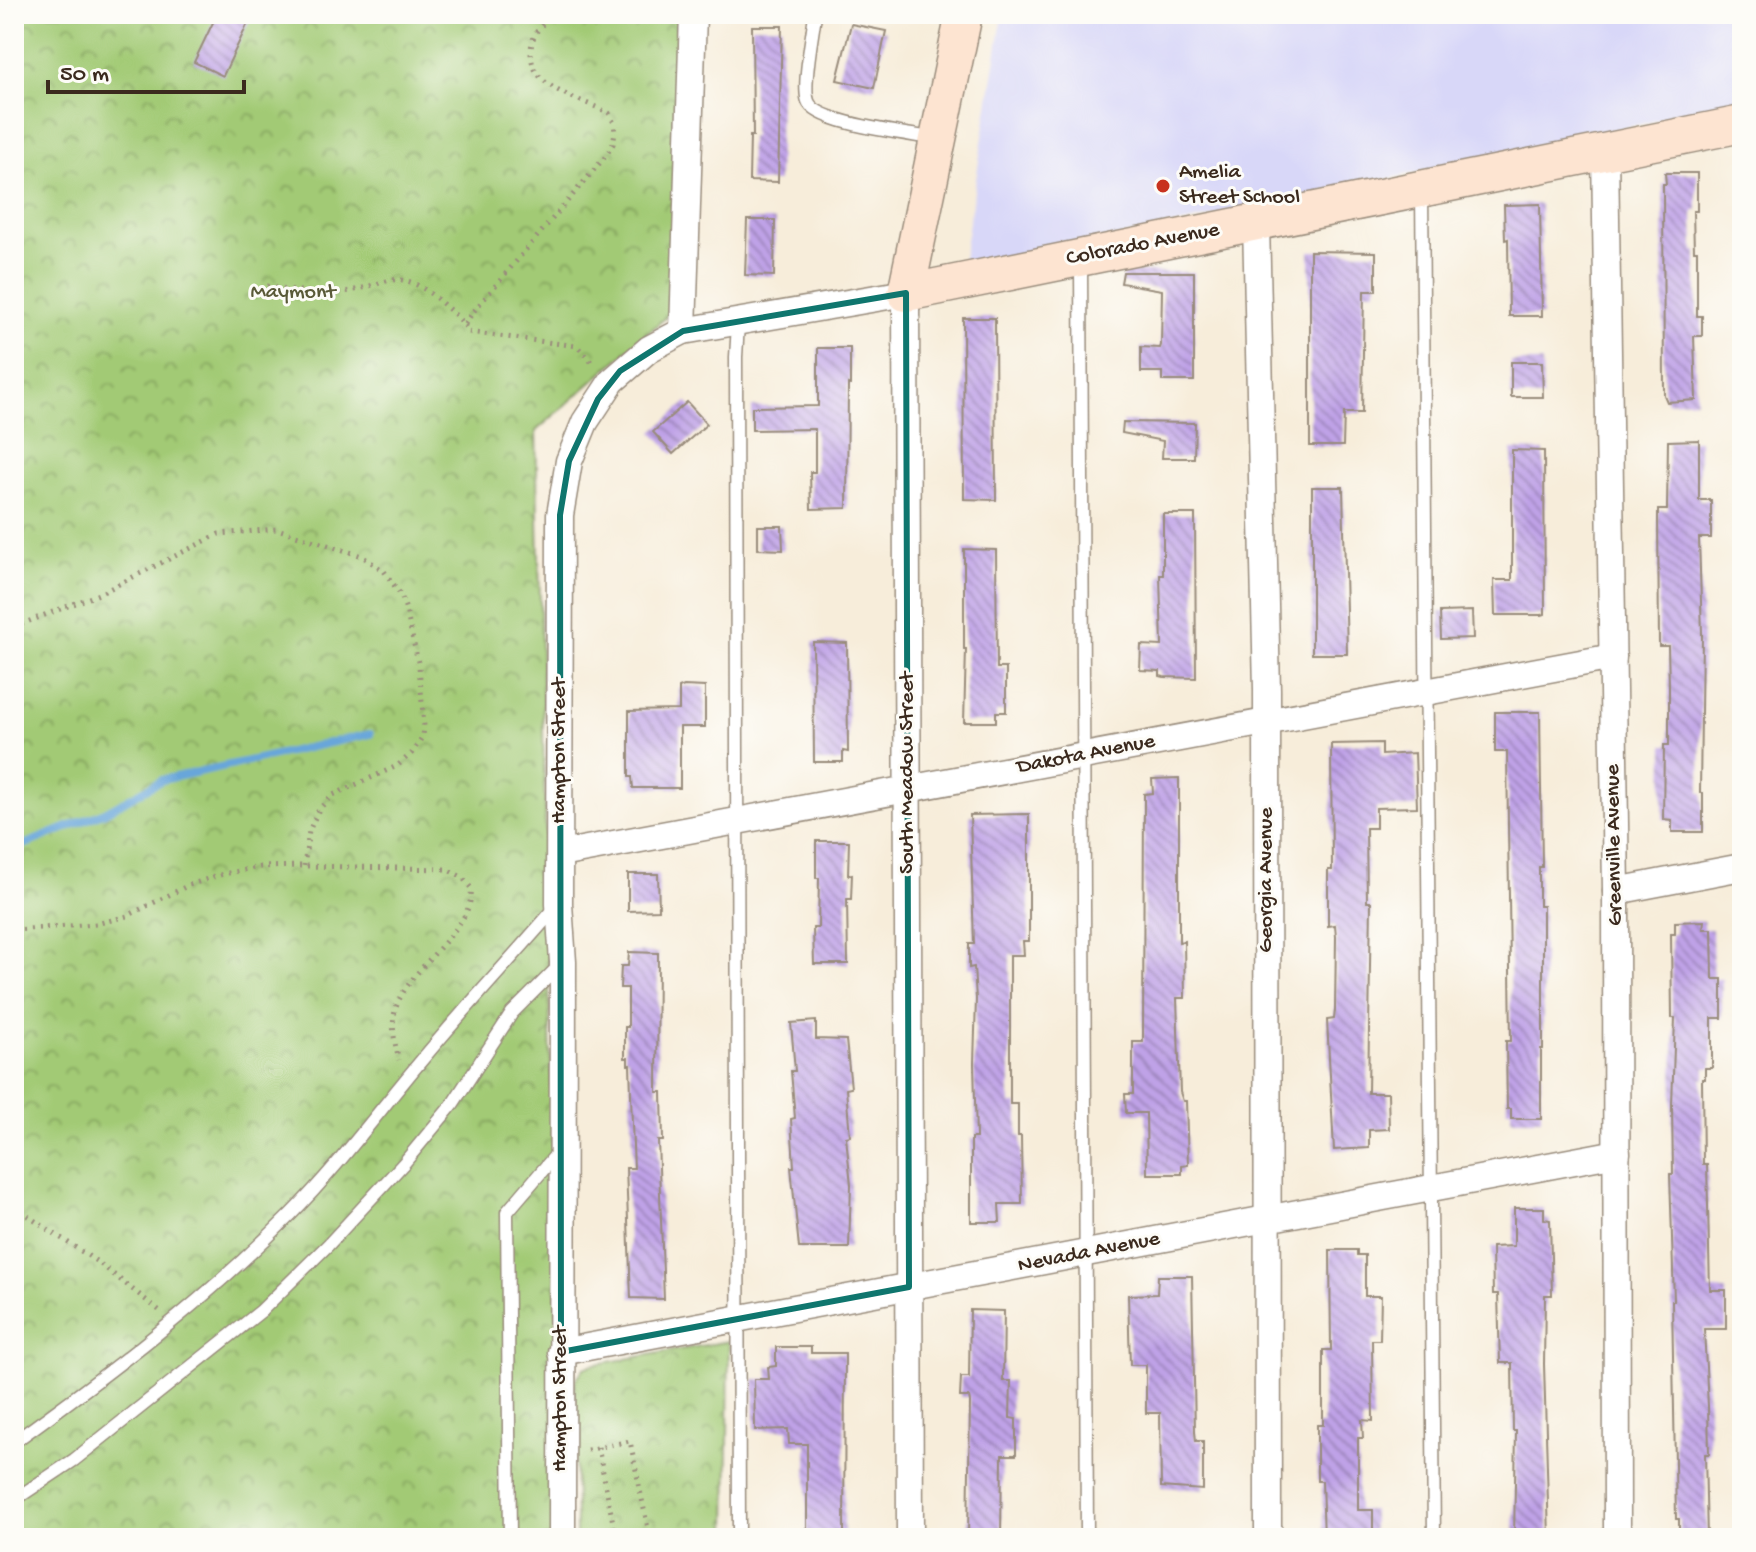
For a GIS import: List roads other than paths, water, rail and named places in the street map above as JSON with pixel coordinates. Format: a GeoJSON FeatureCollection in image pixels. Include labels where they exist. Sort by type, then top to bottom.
{"type":"FeatureCollection","features":[{"type":"Feature","properties":{"kind":"street"},"geometry":{"type":"LineString","coordinates":[[683,331],[693,14]]}},
{"type":"Feature","properties":{"kind":"street","name":"South Meadow Street"},"geometry":{"type":"LineString","coordinates":[[910,1538],[906,293],[964,14]]}},
{"type":"Feature","properties":{"kind":"street","name":"Colorado Avenue"},"geometry":{"type":"LineString","coordinates":[[683,331],[906,293],[1742,124]]}},
{"type":"Feature","properties":{"kind":"street","name":"Greenville Avenue"},"geometry":{"type":"LineString","coordinates":[[1605,151],[1616,891],[1617,1538]]}},
{"type":"Feature","properties":{"kind":"street","name":"Georgia Avenue"},"geometry":{"type":"LineString","coordinates":[[1256,223],[1267,721],[1268,1538]]}},
{"type":"Feature","properties":{"kind":"street","name":"Hampton Street"},"geometry":{"type":"LineString","coordinates":[[562,1538],[560,515],[569,461],[598,399],[620,371],[649,349],[683,331]]}},
{"type":"Feature","properties":{"kind":"street","name":"Dakota Avenue"},"geometry":{"type":"LineString","coordinates":[[560,854],[1613,657]]}},
{"type":"Feature","properties":{"kind":"street"},"geometry":{"type":"LineString","coordinates":[[1616,891],[1742,867]]}},
{"type":"Feature","properties":{"kind":"street","name":"Nevada Avenue"},"geometry":{"type":"LineString","coordinates":[[561,1352],[1617,1153]]}},
{"type":"Feature","properties":{"kind":"lane"},"geometry":{"type":"LineString","coordinates":[[815,14],[807,86],[808,102],[816,112],[834,119],[938,139]]}},
{"type":"Feature","properties":{"kind":"lane"},"geometry":{"type":"LineString","coordinates":[[1422,189],[1434,1538]]}},
{"type":"Feature","properties":{"kind":"lane"},"geometry":{"type":"LineString","coordinates":[[1081,257],[1087,1538]]}},
{"type":"Feature","properties":{"kind":"lane"},"geometry":{"type":"LineString","coordinates":[[738,324],[739,1538]]}},
{"type":"Feature","properties":{"kind":"lane"},"geometry":{"type":"LineString","coordinates":[[14,1442],[174,1321],[291,1214],[468,1004],[559,904]]}},
{"type":"Feature","properties":{"kind":"lane"},"geometry":{"type":"LineString","coordinates":[[14,1500],[74,1460],[261,1311],[404,1163],[452,1105],[512,1013],[563,962]]}},
{"type":"Feature","properties":{"kind":"lane"},"geometry":{"type":"LineString","coordinates":[[510,1538],[507,1212],[563,1147]]}},
{"type":"Feature","properties":{"kind":"waterway"},"geometry":{"type":"LineString","coordinates":[[14,849],[105,812],[162,780],[370,734]]}},
{"type":"Feature","properties":{"kind":"place","name":"Amelia Street School"},"geometry":{"type":"Point","coordinates":[1163,186]}},
{"type":"Feature","properties":{"kind":"park label","name":"Maymont"},"geometry":{"type":"Point","coordinates":[293,293]}}]}
